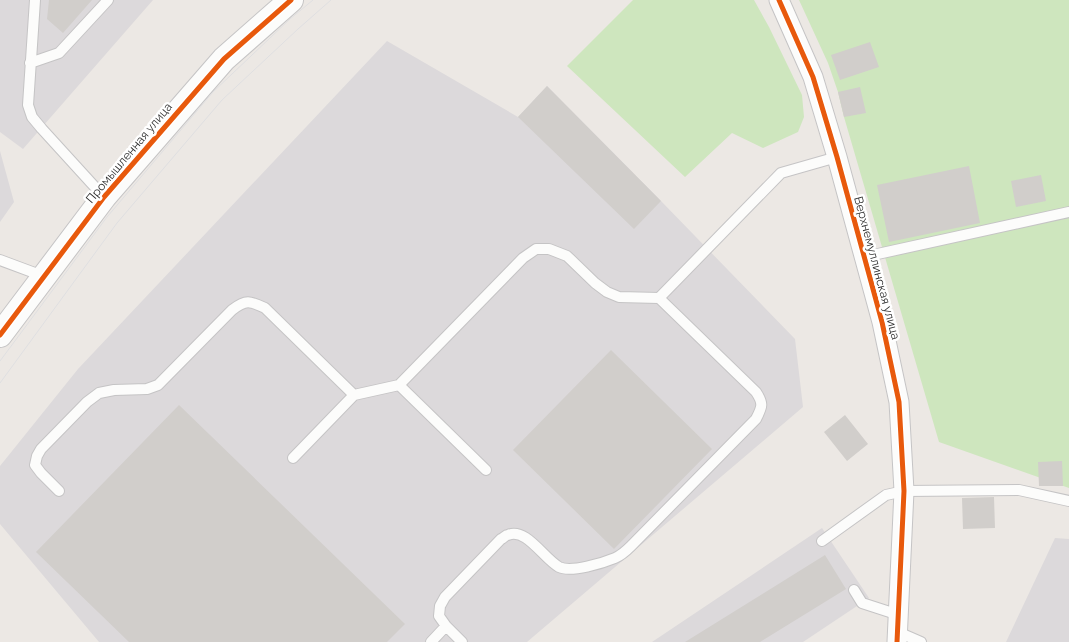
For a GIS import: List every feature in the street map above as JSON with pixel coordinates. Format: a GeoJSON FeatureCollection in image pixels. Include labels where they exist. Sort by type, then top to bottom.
{"type":"FeatureCollection","features":[{"type":"Feature","properties":{"kind":"street","name":"Верхнемуллинская улица"},"geometry":{"type":"LineString","coordinates":[[779,0],[813,77],[882,322],[900,402],[904,491],[898,630]]}},
{"type":"Feature","properties":{"kind":"street","name":"Промышленная улица"},"geometry":{"type":"LineString","coordinates":[[0,336],[104,197],[224,59],[289,1]]}},
{"type":"Feature","properties":{"kind":"lane"},"geometry":{"type":"LineString","coordinates":[[35,0],[28,105],[32,117],[104,197]]}},
{"type":"Feature","properties":{"kind":"lane"},"geometry":{"type":"LineString","coordinates":[[30,63],[59,53],[108,0]]}},
{"type":"Feature","properties":{"kind":"lane"},"geometry":{"type":"LineString","coordinates":[[659,298],[781,173],[837,157]]}},
{"type":"Feature","properties":{"kind":"lane"},"geometry":{"type":"LineString","coordinates":[[864,257],[1069,212]]}},
{"type":"Feature","properties":{"kind":"lane"},"geometry":{"type":"LineString","coordinates":[[292,458],[354,395],[399,385],[523,258],[536,249],[550,249],[567,256],[595,283],[607,292],[619,297],[659,298],[756,392],[762,401],[761,409],[756,419],[624,553],[616,557],[568,570],[550,561],[529,540],[518,534],[508,534],[501,539],[445,597],[440,606],[439,616],[462,642]]}},
{"type":"Feature","properties":{"kind":"lane"},"geometry":{"type":"LineString","coordinates":[[0,260],[44,276]]}},
{"type":"Feature","properties":{"kind":"lane"},"geometry":{"type":"LineString","coordinates":[[59,491],[41,473],[36,465],[37,456],[41,449],[87,402],[99,393],[114,390],[147,389],[158,384],[240,303],[252,302],[265,308],[354,395]]}},
{"type":"Feature","properties":{"kind":"lane"},"geometry":{"type":"LineString","coordinates":[[399,385],[486,470]]}},
{"type":"Feature","properties":{"kind":"lane"},"geometry":{"type":"LineString","coordinates":[[822,540],[886,495],[904,491],[1019,490],[1069,501]]}},
{"type":"Feature","properties":{"kind":"lane"},"geometry":{"type":"LineString","coordinates":[[854,590],[862,603],[898,630],[921,642]]}},
{"type":"Feature","properties":{"kind":"lane"},"geometry":{"type":"LineString","coordinates":[[431,642],[446,626]]}},
{"type":"Feature","properties":{"kind":"shaded area"},"geometry":{"type":"Polygon","coordinates":[[[0,0],[153,0],[23,149],[0,132],[0,0]]]}},
{"type":"Feature","properties":{"kind":"shaded area"},"geometry":{"type":"Polygon","coordinates":[[[387,41],[518,117],[547,86],[795,339],[803,407],[527,642],[99,642],[0,524],[0,466],[78,369],[387,41]]]}},
{"type":"Feature","properties":{"kind":"shaded area"},"geometry":{"type":"Polygon","coordinates":[[[0,151],[14,202],[0,222],[0,151]]]}},
{"type":"Feature","properties":{"kind":"shaded area"},"geometry":{"type":"Polygon","coordinates":[[[822,528],[869,598],[803,642],[652,642],[822,528]]]}},
{"type":"Feature","properties":{"kind":"shaded area"},"geometry":{"type":"Polygon","coordinates":[[[1055,538],[1069,539],[1069,642],[1006,642],[1055,538]]]}},
{"type":"Feature","properties":{"kind":"green space"},"geometry":{"type":"Polygon","coordinates":[[[633,0],[754,0],[802,95],[804,117],[798,132],[763,148],[732,133],[685,177],[567,66],[633,0]]]}},
{"type":"Feature","properties":{"kind":"green space"},"geometry":{"type":"Polygon","coordinates":[[[799,0],[1069,0],[1069,488],[939,442],[838,92],[828,63],[799,0]]]}},
{"type":"Feature","properties":{"kind":"building"},"geometry":{"type":"Polygon","coordinates":[[[49,0],[92,0],[63,33],[47,19],[49,0]]]}},
{"type":"Feature","properties":{"kind":"building"},"geometry":{"type":"Polygon","coordinates":[[[870,42],[879,67],[840,80],[831,55],[870,42]]]}},
{"type":"Feature","properties":{"kind":"building"},"geometry":{"type":"Polygon","coordinates":[[[547,86],[661,201],[634,229],[518,117],[547,86]]]}},
{"type":"Feature","properties":{"kind":"building"},"geometry":{"type":"Polygon","coordinates":[[[860,87],[866,113],[844,117],[838,92],[860,87]]]}},
{"type":"Feature","properties":{"kind":"building"},"geometry":{"type":"Polygon","coordinates":[[[969,166],[980,223],[889,242],[877,185],[969,166]]]}},
{"type":"Feature","properties":{"kind":"building"},"geometry":{"type":"Polygon","coordinates":[[[1041,175],[1046,201],[1016,207],[1011,181],[1041,175]]]}},
{"type":"Feature","properties":{"kind":"building"},"geometry":{"type":"Polygon","coordinates":[[[611,350],[712,449],[614,549],[513,450],[611,350]]]}},
{"type":"Feature","properties":{"kind":"building"},"geometry":{"type":"Polygon","coordinates":[[[179,405],[405,624],[387,642],[129,642],[36,552],[179,405]]]}},
{"type":"Feature","properties":{"kind":"building"},"geometry":{"type":"Polygon","coordinates":[[[845,415],[868,444],[847,461],[824,432],[845,415]]]}},
{"type":"Feature","properties":{"kind":"building"},"geometry":{"type":"Polygon","coordinates":[[[1062,461],[1063,486],[1039,486],[1038,462],[1062,461]]]}},
{"type":"Feature","properties":{"kind":"building"},"geometry":{"type":"Polygon","coordinates":[[[994,497],[995,528],[963,529],[962,498],[994,497]]]}},
{"type":"Feature","properties":{"kind":"building"},"geometry":{"type":"Polygon","coordinates":[[[825,555],[846,589],[760,642],[685,642],[825,555]]]}},
{"type":"Feature","properties":{"kind":"tram line"},"geometry":{"type":"LineString","coordinates":[[0,361],[107,217],[213,92],[290,19],[313,0]]}},
{"type":"Feature","properties":{"kind":"tram line"},"geometry":{"type":"LineString","coordinates":[[0,383],[117,223],[222,100],[331,0]]}},
{"type":"Feature","properties":{"kind":"cycle path"},"geometry":{"type":"LineString","coordinates":[[0,335],[104,197],[224,59],[291,0]]}},
{"type":"Feature","properties":{"kind":"cycle path"},"geometry":{"type":"LineString","coordinates":[[779,0],[813,77],[837,157],[882,322],[899,402],[904,491],[897,642]]}}]}
